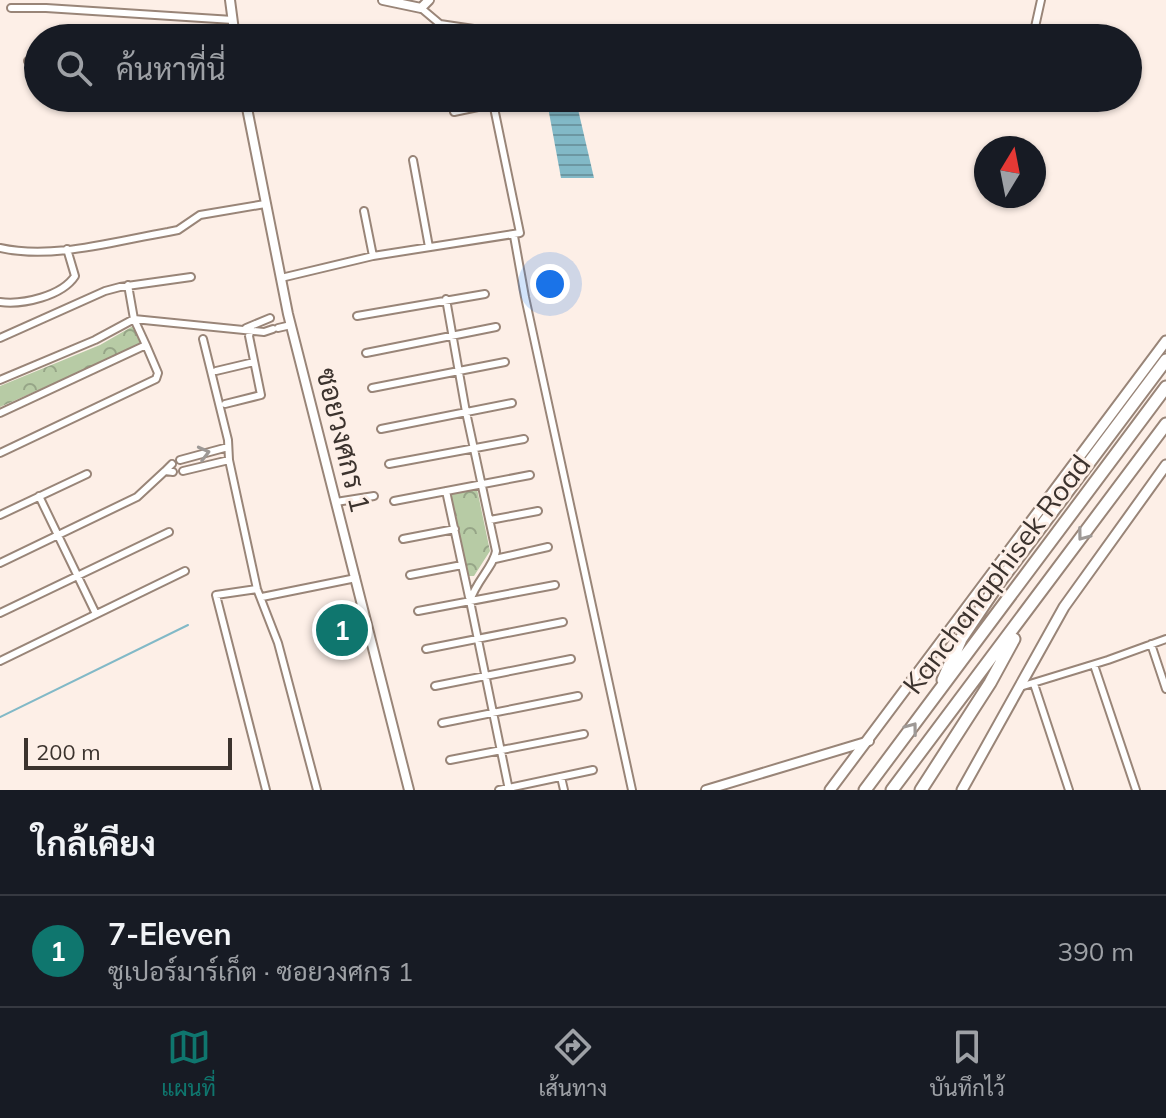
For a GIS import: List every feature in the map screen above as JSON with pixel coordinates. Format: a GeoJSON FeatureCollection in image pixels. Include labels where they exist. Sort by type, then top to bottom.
{"type":"FeatureCollection","features":[{"type":"Feature","properties":{"kind":"highway"},"geometry":{"type":"LineString","coordinates":[[940,689],[961,639],[1166,360]]}},
{"type":"Feature","properties":{"kind":"highway"},"geometry":{"type":"LineString","coordinates":[[1107,439],[1164,390]]}},
{"type":"Feature","properties":{"kind":"highway","name":"Kanchanaphisek Road"},"geometry":{"type":"LineString","coordinates":[[865,790],[1164,390]]}},
{"type":"Feature","properties":{"kind":"highway","name":"Kanchanaphisek Road"},"geometry":{"type":"LineString","coordinates":[[892,790],[1166,424]]}},
{"type":"Feature","properties":{"kind":"highway"},"geometry":{"type":"LineString","coordinates":[[921,790],[990,683],[1031,606]]}},
{"type":"Feature","properties":{"kind":"main road"},"geometry":{"type":"LineString","coordinates":[[830,790],[1166,341]]}},
{"type":"Feature","properties":{"kind":"main road"},"geometry":{"type":"LineString","coordinates":[[962,790],[1074,592],[1166,465]]}},
{"type":"Feature","properties":{"kind":"street"},"geometry":{"type":"LineString","coordinates":[[230,0],[233,24]]}},
{"type":"Feature","properties":{"kind":"street"},"geometry":{"type":"LineString","coordinates":[[383,0],[421,8],[440,24]]}},
{"type":"Feature","properties":{"kind":"street"},"geometry":{"type":"LineString","coordinates":[[421,8],[429,0]]}},
{"type":"Feature","properties":{"kind":"street"},"geometry":{"type":"LineString","coordinates":[[1036,24],[1041,0]]}},
{"type":"Feature","properties":{"kind":"street"},"geometry":{"type":"LineString","coordinates":[[11,8],[26,4],[233,20]]}},
{"type":"Feature","properties":{"kind":"street","name":"ซอยวงศกร 1"},"geometry":{"type":"LineString","coordinates":[[248,112],[288,314],[409,790]]}},
{"type":"Feature","properties":{"kind":"street"},"geometry":{"type":"LineString","coordinates":[[281,278],[373,256],[520,233],[496,112]]}},
{"type":"Feature","properties":{"kind":"street"},"geometry":{"type":"LineString","coordinates":[[413,160],[429,247]]}},
{"type":"Feature","properties":{"kind":"street"},"geometry":{"type":"LineString","coordinates":[[0,248],[14,251],[67,249],[178,230],[200,215],[265,204]]}},
{"type":"Feature","properties":{"kind":"street"},"geometry":{"type":"LineString","coordinates":[[364,211],[373,256]]}},
{"type":"Feature","properties":{"kind":"street"},"geometry":{"type":"LineString","coordinates":[[514,236],[632,790]]}},
{"type":"Feature","properties":{"kind":"street"},"geometry":{"type":"LineString","coordinates":[[0,302],[23,302],[70,283],[75,276],[67,249]]}},
{"type":"Feature","properties":{"kind":"street"},"geometry":{"type":"LineString","coordinates":[[0,338],[105,291],[191,277]]}},
{"type":"Feature","properties":{"kind":"street"},"geometry":{"type":"LineString","coordinates":[[0,453],[156,379],[158,373],[134,319],[128,285]]}},
{"type":"Feature","properties":{"kind":"street"},"geometry":{"type":"LineString","coordinates":[[357,316],[485,294]]}},
{"type":"Feature","properties":{"kind":"street"},"geometry":{"type":"LineString","coordinates":[[446,299],[495,559]]}},
{"type":"Feature","properties":{"kind":"street"},"geometry":{"type":"LineString","coordinates":[[249,329],[273,317],[288,314]]}},
{"type":"Feature","properties":{"kind":"street"},"geometry":{"type":"LineString","coordinates":[[0,380],[95,340],[134,319],[264,332],[291,325]]}},
{"type":"Feature","properties":{"kind":"street"},"geometry":{"type":"LineString","coordinates":[[366,353],[496,327]]}},
{"type":"Feature","properties":{"kind":"street"},"geometry":{"type":"LineString","coordinates":[[225,404],[261,395],[249,329]]}},
{"type":"Feature","properties":{"kind":"street"},"geometry":{"type":"LineString","coordinates":[[203,339],[257,589],[278,643],[317,790]]}},
{"type":"Feature","properties":{"kind":"street"},"geometry":{"type":"LineString","coordinates":[[0,413],[146,345]]}},
{"type":"Feature","properties":{"kind":"street"},"geometry":{"type":"LineString","coordinates":[[216,371],[254,362]]}},
{"type":"Feature","properties":{"kind":"street"},"geometry":{"type":"LineString","coordinates":[[372,388],[505,362]]}},
{"type":"Feature","properties":{"kind":"street"},"geometry":{"type":"LineString","coordinates":[[381,429],[512,403]]}},
{"type":"Feature","properties":{"kind":"street"},"geometry":{"type":"LineString","coordinates":[[389,464],[524,439]]}},
{"type":"Feature","properties":{"kind":"street"},"geometry":{"type":"LineString","coordinates":[[180,460],[228,447]]}},
{"type":"Feature","properties":{"kind":"street"},"geometry":{"type":"LineString","coordinates":[[183,471],[229,460]]}},
{"type":"Feature","properties":{"kind":"street"},"geometry":{"type":"LineString","coordinates":[[0,563],[137,497],[169,472],[172,464]]}},
{"type":"Feature","properties":{"kind":"street"},"geometry":{"type":"LineString","coordinates":[[0,515],[87,474]]}},
{"type":"Feature","properties":{"kind":"street"},"geometry":{"type":"LineString","coordinates":[[394,501],[530,475]]}},
{"type":"Feature","properties":{"kind":"street"},"geometry":{"type":"LineString","coordinates":[[446,491],[509,789]]}},
{"type":"Feature","properties":{"kind":"street"},"geometry":{"type":"LineString","coordinates":[[39,496],[96,614]]}},
{"type":"Feature","properties":{"kind":"street"},"geometry":{"type":"LineString","coordinates":[[336,502],[374,496]]}},
{"type":"Feature","properties":{"kind":"street"},"geometry":{"type":"LineString","coordinates":[[490,520],[538,511]]}},
{"type":"Feature","properties":{"kind":"street"},"geometry":{"type":"LineString","coordinates":[[403,539],[455,529]]}},
{"type":"Feature","properties":{"kind":"street"},"geometry":{"type":"LineString","coordinates":[[0,613],[169,532]]}},
{"type":"Feature","properties":{"kind":"street"},"geometry":{"type":"LineString","coordinates":[[470,601],[475,585],[495,559],[548,547]]}},
{"type":"Feature","properties":{"kind":"street"},"geometry":{"type":"LineString","coordinates":[[410,575],[462,565]]}},
{"type":"Feature","properties":{"kind":"street"},"geometry":{"type":"LineString","coordinates":[[0,661],[185,571]]}},
{"type":"Feature","properties":{"kind":"street"},"geometry":{"type":"LineString","coordinates":[[262,597],[357,577]]}},
{"type":"Feature","properties":{"kind":"street"},"geometry":{"type":"LineString","coordinates":[[418,611],[555,585]]}},
{"type":"Feature","properties":{"kind":"street"},"geometry":{"type":"LineString","coordinates":[[257,589],[216,595],[266,790]]}},
{"type":"Feature","properties":{"kind":"street"},"geometry":{"type":"LineString","coordinates":[[426,649],[563,622]]}},
{"type":"Feature","properties":{"kind":"street"},"geometry":{"type":"LineString","coordinates":[[1020,687],[1166,639]]}},
{"type":"Feature","properties":{"kind":"street"},"geometry":{"type":"LineString","coordinates":[[1151,644],[1166,689]]}},
{"type":"Feature","properties":{"kind":"street"},"geometry":{"type":"LineString","coordinates":[[435,686],[571,659]]}},
{"type":"Feature","properties":{"kind":"street"},"geometry":{"type":"LineString","coordinates":[[1094,665],[1136,790]]}},
{"type":"Feature","properties":{"kind":"street"},"geometry":{"type":"LineString","coordinates":[[1034,684],[1069,790]]}},
{"type":"Feature","properties":{"kind":"street"},"geometry":{"type":"LineString","coordinates":[[442,723],[578,696]]}},
{"type":"Feature","properties":{"kind":"street"},"geometry":{"type":"LineString","coordinates":[[450,760],[584,734]]}},
{"type":"Feature","properties":{"kind":"street"},"geometry":{"type":"LineString","coordinates":[[706,790],[869,741]]}},
{"type":"Feature","properties":{"kind":"street"},"geometry":{"type":"LineString","coordinates":[[499,790],[593,770]]}},
{"type":"Feature","properties":{"kind":"street"},"geometry":{"type":"LineString","coordinates":[[561,777],[564,790]]}},
{"type":"Feature","properties":{"kind":"green space"},"geometry":{"type":"Polygon","coordinates":[[[133,326],[143,344],[0,407],[0,386],[100,345],[133,326]]]}},
{"type":"Feature","properties":{"kind":"green space"},"geometry":{"type":"Polygon","coordinates":[[[477,489],[490,551],[474,576],[468,576],[451,494],[477,489]]]}},
{"type":"Feature","properties":{"kind":"water"},"geometry":{"type":"Polygon","coordinates":[[[549,112],[579,112],[594,178],[561,178],[549,112]]]}},
{"type":"Feature","properties":{"kind":"waterway"},"geometry":{"type":"LineString","coordinates":[[0,717],[188,625]]}},
{"type":"Feature","properties":{"kind":"place","name":"7-Eleven"},"geometry":{"type":"Point","coordinates":[342,630]}}]}
